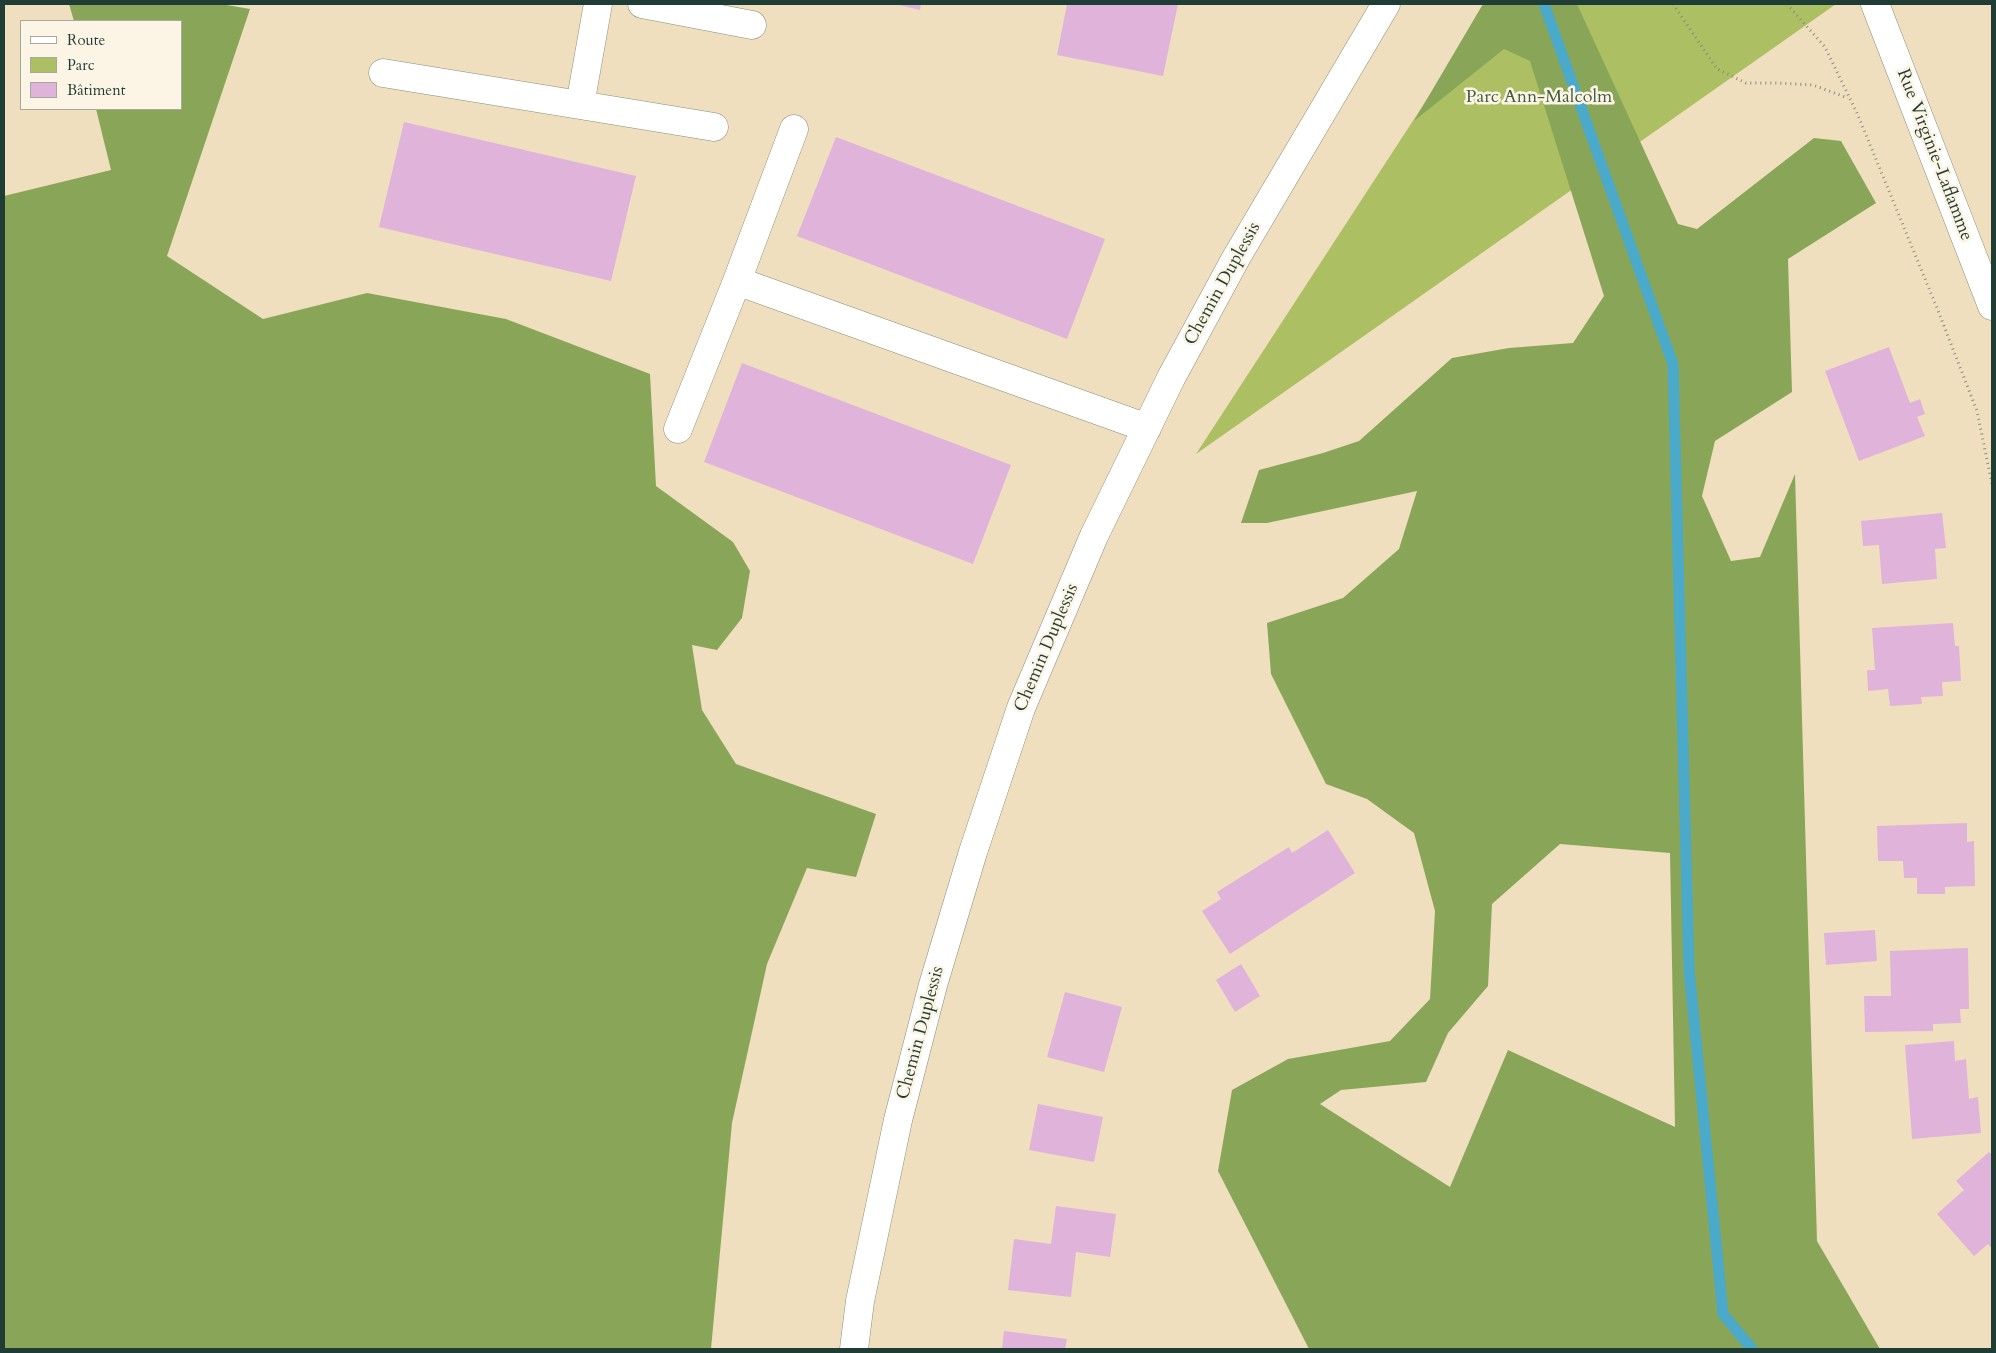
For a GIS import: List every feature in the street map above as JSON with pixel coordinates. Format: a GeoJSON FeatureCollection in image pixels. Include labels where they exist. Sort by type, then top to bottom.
{"type":"FeatureCollection","features":[{"type":"Feature","properties":{"kind":"street"},"geometry":{"type":"LineString","coordinates":[[580,104],[598,4]]}},
{"type":"Feature","properties":{"kind":"street"},"geometry":{"type":"LineString","coordinates":[[642,4],[752,24]]}},
{"type":"Feature","properties":{"kind":"street","name":"Chemin Duplessis"},"geometry":{"type":"LineString","coordinates":[[854,1349],[860,1301],[898,1120],[933,985],[973,852],[1021,708],[1094,536],[1171,378],[1236,258],[1386,4]]}},
{"type":"Feature","properties":{"kind":"street","name":"Rue Virginie-Laflamme"},"geometry":{"type":"LineString","coordinates":[[1875,4],[1992,306]]}},
{"type":"Feature","properties":{"kind":"street"},"geometry":{"type":"LineString","coordinates":[[382,73],[714,127]]}},
{"type":"Feature","properties":{"kind":"street"},"geometry":{"type":"LineString","coordinates":[[678,429],[737,281],[794,129]]}},
{"type":"Feature","properties":{"kind":"street"},"geometry":{"type":"LineString","coordinates":[[737,281],[1147,428]]}},
{"type":"Feature","properties":{"kind":"path"},"geometry":{"type":"LineString","coordinates":[[1673,4],[1717,69],[1746,83],[1813,85],[1848,97],[1857,113]]}},
{"type":"Feature","properties":{"kind":"path"},"geometry":{"type":"LineString","coordinates":[[1787,4],[1825,47],[1857,113],[1977,411],[1992,484]]}},
{"type":"Feature","properties":{"kind":"green space"},"geometry":{"type":"Polygon","coordinates":[[[69,4],[221,4],[250,9],[167,256],[263,319],[367,293],[506,319],[650,374],[656,486],[733,542],[750,571],[742,618],[717,650],[692,645],[702,710],[736,764],[876,814],[856,877],[807,868],[767,964],[732,1123],[711,1349],[4,1349],[4,196],[111,170],[96,110],[182,110],[182,20],[74,20],[69,4]]]}},
{"type":"Feature","properties":{"kind":"green space"},"geometry":{"type":"Polygon","coordinates":[[[1483,4],[1577,4],[1678,224],[1697,229],[1814,138],[1841,141],[1876,203],[1788,259],[1792,392],[1715,441],[1702,496],[1731,561],[1760,557],[1795,474],[1817,1241],[1880,1349],[1309,1349],[1218,1171],[1232,1090],[1288,1059],[1390,1041],[1430,999],[1435,911],[1414,833],[1367,799],[1326,784],[1271,674],[1267,623],[1343,598],[1399,549],[1417,491],[1267,523],[1241,523],[1259,470],[1359,441],[1452,358],[1509,348],[1573,343],[1604,296],[1530,61],[1504,49],[1414,121],[1483,4]],[[1560,844],[1492,904],[1488,986],[1448,1033],[1426,1082],[1341,1090],[1320,1104],[1450,1187],[1508,1050],[1675,1127],[1670,853],[1560,844]]]}},
{"type":"Feature","properties":{"kind":"green space","name":"Parc Ann-Malcolm"},"geometry":{"type":"Polygon","coordinates":[[[1489,4],[1836,4],[1196,454],[1489,4]]]}},
{"type":"Feature","properties":{"kind":"building"},"geometry":{"type":"Polygon","coordinates":[[[895,4],[921,4],[920,10],[895,4]]]}},
{"type":"Feature","properties":{"kind":"building"},"geometry":{"type":"Polygon","coordinates":[[[1067,4],[1178,4],[1163,76],[1057,55],[1067,4]]]}},
{"type":"Feature","properties":{"kind":"building"},"geometry":{"type":"Polygon","coordinates":[[[404,122],[636,176],[611,281],[379,227],[404,122]]]}},
{"type":"Feature","properties":{"kind":"building"},"geometry":{"type":"Polygon","coordinates":[[[836,137],[1105,239],[1067,339],[797,236],[836,137]]]}},
{"type":"Feature","properties":{"kind":"building"},"geometry":{"type":"Polygon","coordinates":[[[1889,347],[1910,403],[1920,399],[1925,414],[1917,417],[1925,436],[1859,461],[1825,371],[1889,347]]]}},
{"type":"Feature","properties":{"kind":"building"},"geometry":{"type":"Polygon","coordinates":[[[742,363],[1011,465],[973,564],[704,462],[742,363]]]}},
{"type":"Feature","properties":{"kind":"building"},"geometry":{"type":"Polygon","coordinates":[[[1942,513],[1946,548],[1935,549],[1937,579],[1882,584],[1879,545],[1863,546],[1861,521],[1942,513]]]}},
{"type":"Feature","properties":{"kind":"building"},"geometry":{"type":"Polygon","coordinates":[[[1953,623],[1955,646],[1959,646],[1961,681],[1942,682],[1943,696],[1921,697],[1922,704],[1890,706],[1888,689],[1868,691],[1867,670],[1875,670],[1872,628],[1953,623]]]}},
{"type":"Feature","properties":{"kind":"building"},"geometry":{"type":"Polygon","coordinates":[[[1967,823],[1967,842],[1974,841],[1975,886],[1945,887],[1945,894],[1917,894],[1917,878],[1904,878],[1903,861],[1878,861],[1877,826],[1967,823]]]}},
{"type":"Feature","properties":{"kind":"building"},"geometry":{"type":"Polygon","coordinates":[[[1328,830],[1355,873],[1230,954],[1202,911],[1221,899],[1217,892],[1289,847],[1292,853],[1328,830]]]}},
{"type":"Feature","properties":{"kind":"building"},"geometry":{"type":"Polygon","coordinates":[[[1875,930],[1877,961],[1826,965],[1824,933],[1875,930]]]}},
{"type":"Feature","properties":{"kind":"building"},"geometry":{"type":"Polygon","coordinates":[[[1968,948],[1969,1009],[1960,1009],[1961,1023],[1933,1024],[1933,1031],[1865,1032],[1864,996],[1891,996],[1890,951],[1968,948]]]}},
{"type":"Feature","properties":{"kind":"building"},"geometry":{"type":"Polygon","coordinates":[[[1241,964],[1260,996],[1235,1012],[1216,980],[1241,964]]]}},
{"type":"Feature","properties":{"kind":"building"},"geometry":{"type":"Polygon","coordinates":[[[1065,992],[1122,1007],[1104,1072],[1047,1057],[1065,992]]]}},
{"type":"Feature","properties":{"kind":"building"},"geometry":{"type":"Polygon","coordinates":[[[1954,1041],[1955,1061],[1966,1059],[1969,1099],[1978,1097],[1981,1133],[1912,1139],[1905,1045],[1954,1041]]]}},
{"type":"Feature","properties":{"kind":"building"},"geometry":{"type":"Polygon","coordinates":[[[1038,1104],[1103,1117],[1094,1162],[1029,1150],[1038,1104]]]}},
{"type":"Feature","properties":{"kind":"building"},"geometry":{"type":"Polygon","coordinates":[[[1989,1152],[1992,1155],[1992,1249],[1988,1244],[1974,1256],[1937,1214],[1964,1190],[1956,1181],[1989,1152]]]}},
{"type":"Feature","properties":{"kind":"building"},"geometry":{"type":"Polygon","coordinates":[[[1056,1206],[1116,1214],[1110,1257],[1076,1252],[1071,1297],[1008,1290],[1014,1239],[1051,1244],[1056,1206]]]}},
{"type":"Feature","properties":{"kind":"building"},"geometry":{"type":"Polygon","coordinates":[[[1004,1331],[1067,1339],[1065,1349],[1002,1349],[1004,1331]]]}},
{"type":"Feature","properties":{"kind":"waterway"},"geometry":{"type":"LineString","coordinates":[[1544,4],[1673,364],[1689,969],[1723,1314],[1752,1349]]}}]}
